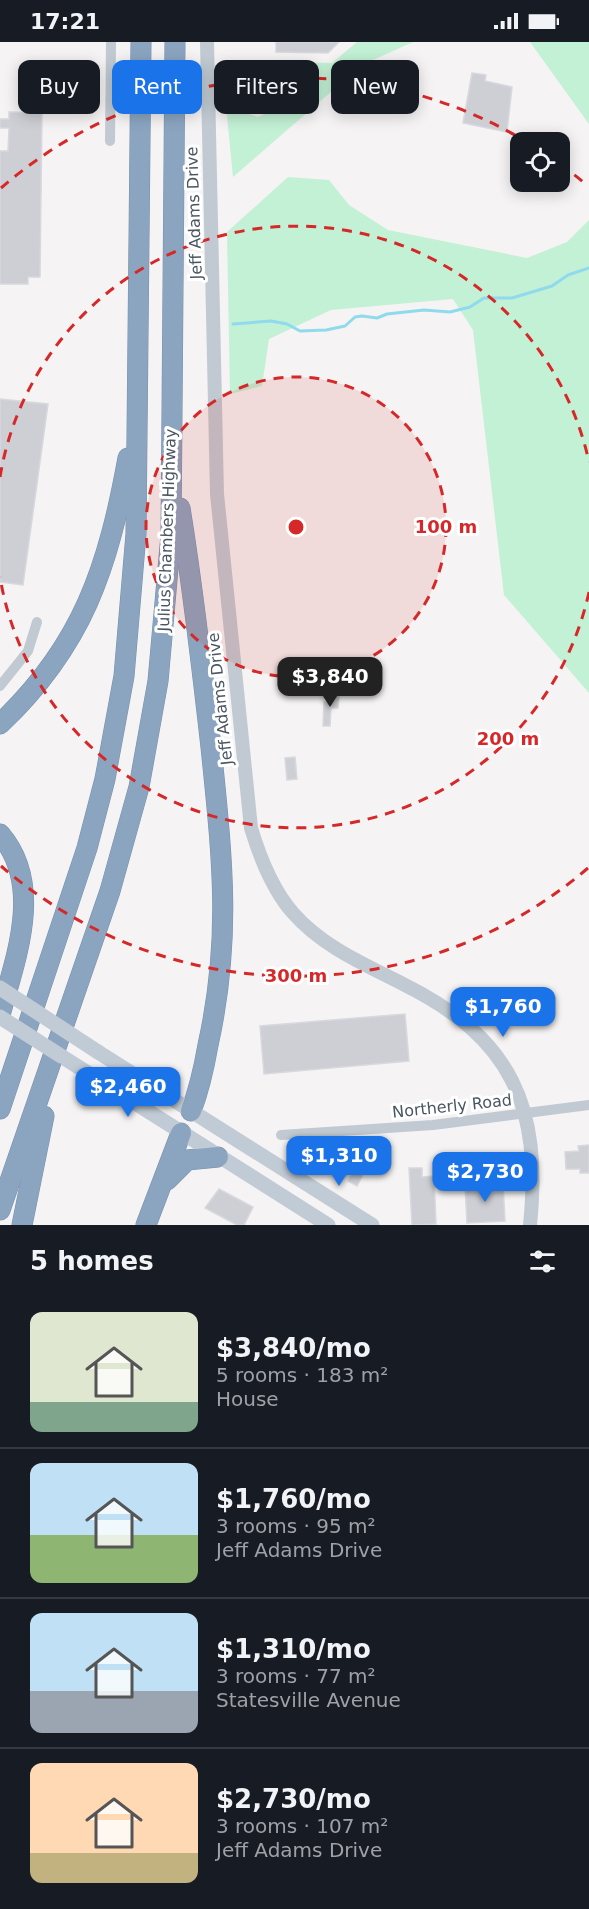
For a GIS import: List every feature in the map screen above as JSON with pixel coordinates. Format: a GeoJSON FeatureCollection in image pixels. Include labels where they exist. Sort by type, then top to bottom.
{"type":"FeatureCollection","features":[{"type":"Feature","properties":{"kind":"highway","name":"Julius Chambers Highway"},"geometry":{"type":"LineString","coordinates":[[0,1109],[84,859],[105,779],[118,711],[134,569],[141,42]]}},
{"type":"Feature","properties":{"kind":"highway","name":"Julius Chambers Highway"},"geometry":{"type":"LineString","coordinates":[[0,1210],[114,880],[146,751],[166,608],[171,458],[175,42]]}},
{"type":"Feature","properties":{"kind":"highway"},"geometry":{"type":"LineString","coordinates":[[0,724],[30,694],[55,662],[76,628],[92,594],[113,535],[137,402]]}},
{"type":"Feature","properties":{"kind":"highway"},"geometry":{"type":"LineString","coordinates":[[171,458],[195,602],[225,905],[219,991],[199,1088],[191,1111]]}},
{"type":"Feature","properties":{"kind":"highway"},"geometry":{"type":"LineString","coordinates":[[0,834],[18,863],[23,900],[19,943],[0,1016]]}},
{"type":"Feature","properties":{"kind":"highway"},"geometry":{"type":"LineString","coordinates":[[0,1083],[27,1029]]}},
{"type":"Feature","properties":{"kind":"highway"},"geometry":{"type":"LineString","coordinates":[[22,1225],[57,1049]]}},
{"type":"Feature","properties":{"kind":"highway"},"geometry":{"type":"LineString","coordinates":[[146,1225],[181,1133]]}},
{"type":"Feature","properties":{"kind":"highway"},"geometry":{"type":"LineString","coordinates":[[161,1187],[174,1170],[187,1160],[218,1156]]}},
{"type":"Feature","properties":{"kind":"main road"},"geometry":{"type":"LineString","coordinates":[[0,988],[372,1225]]}},
{"type":"Feature","properties":{"kind":"main road"},"geometry":{"type":"LineString","coordinates":[[0,1016],[328,1225]]}},
{"type":"Feature","properties":{"kind":"main road"},"geometry":{"type":"LineString","coordinates":[[181,1133],[191,1111]]}},
{"type":"Feature","properties":{"kind":"street"},"geometry":{"type":"LineString","coordinates":[[110,141],[111,42]]}},
{"type":"Feature","properties":{"kind":"street","name":"Jeff Adams Drive"},"geometry":{"type":"LineString","coordinates":[[207,42],[217,494],[250,828],[270,880],[297,918],[340,952],[434,1000],[465,1022],[504,1066],[526,1114],[533,1165],[530,1225]]}},
{"type":"Feature","properties":{"kind":"street"},"geometry":{"type":"LineString","coordinates":[[0,686],[28,651],[37,622]]}},
{"type":"Feature","properties":{"kind":"street","name":"Northerly Road"},"geometry":{"type":"LineString","coordinates":[[280,1135],[433,1125],[589,1105]]}},
{"type":"Feature","properties":{"kind":"green space"},"geometry":{"type":"Polygon","coordinates":[[[357,42],[413,42],[373,60],[336,60],[357,42]]]}},
{"type":"Feature","properties":{"kind":"green space"},"geometry":{"type":"Polygon","coordinates":[[[530,42],[589,42],[589,124],[530,42]]]}},
{"type":"Feature","properties":{"kind":"green space"},"geometry":{"type":"Polygon","coordinates":[[[319,63],[331,63],[331,92],[319,102],[319,63]]]}},
{"type":"Feature","properties":{"kind":"green space"},"geometry":{"type":"Polygon","coordinates":[[[227,114],[249,114],[258,117],[264,114],[306,114],[233,177],[227,114]]]}},
{"type":"Feature","properties":{"kind":"green space"},"geometry":{"type":"Polygon","coordinates":[[[288,177],[329,180],[349,205],[388,230],[527,258],[567,242],[589,220],[589,693],[504,595],[473,330],[453,299],[331,310],[269,339],[262,386],[230,394],[227,232],[288,177]]]}},
{"type":"Feature","properties":{"kind":"building"},"geometry":{"type":"Polygon","coordinates":[[[276,42],[339,42],[328,53],[276,52],[276,42]]]}},
{"type":"Feature","properties":{"kind":"building"},"geometry":{"type":"Polygon","coordinates":[[[472,73],[486,75],[485,81],[512,87],[507,132],[463,123],[472,73]]]}},
{"type":"Feature","properties":{"kind":"building"},"geometry":{"type":"Polygon","coordinates":[[[9,112],[42,114],[40,277],[28,277],[28,284],[0,284],[0,151],[8,151],[9,128],[0,128],[0,119],[9,119],[9,112]]]}},
{"type":"Feature","properties":{"kind":"building"},"geometry":{"type":"Polygon","coordinates":[[[0,399],[48,404],[23,585],[0,582],[0,399]]]}},
{"type":"Feature","properties":{"kind":"building"},"geometry":{"type":"Polygon","coordinates":[[[329,693],[339,694],[338,708],[331,708],[330,726],[323,726],[324,702],[328,702],[329,693]]]}},
{"type":"Feature","properties":{"kind":"building"},"geometry":{"type":"Polygon","coordinates":[[[295,757],[297,779],[287,780],[285,758],[295,757]]]}},
{"type":"Feature","properties":{"kind":"building"},"geometry":{"type":"Polygon","coordinates":[[[405,1014],[409,1061],[264,1074],[260,1026],[405,1014]]]}},
{"type":"Feature","properties":{"kind":"building"},"geometry":{"type":"Polygon","coordinates":[[[589,1145],[589,1173],[580,1173],[580,1169],[566,1169],[565,1152],[579,1151],[578,1146],[589,1145]]]}},
{"type":"Feature","properties":{"kind":"building"},"geometry":{"type":"Polygon","coordinates":[[[349,1152],[369,1163],[357,1186],[348,1181],[354,1170],[343,1164],[349,1152]]]}},
{"type":"Feature","properties":{"kind":"building"},"geometry":{"type":"Polygon","coordinates":[[[409,1168],[422,1168],[422,1177],[434,1176],[436,1224],[412,1225],[409,1168]]]}},
{"type":"Feature","properties":{"kind":"building"},"geometry":{"type":"Polygon","coordinates":[[[503,1183],[505,1221],[467,1223],[465,1185],[503,1183]]]}},
{"type":"Feature","properties":{"kind":"building"},"geometry":{"type":"Polygon","coordinates":[[[219,1189],[253,1207],[244,1225],[237,1225],[205,1208],[219,1189]]]}},
{"type":"Feature","properties":{"kind":"waterway"},"geometry":{"type":"LineString","coordinates":[[233,324],[271,321],[287,324],[300,331],[326,330],[345,326],[355,317],[377,318],[387,314],[424,310],[450,312],[470,307],[484,298],[512,298],[552,286],[568,275],[589,268]]}}]}
